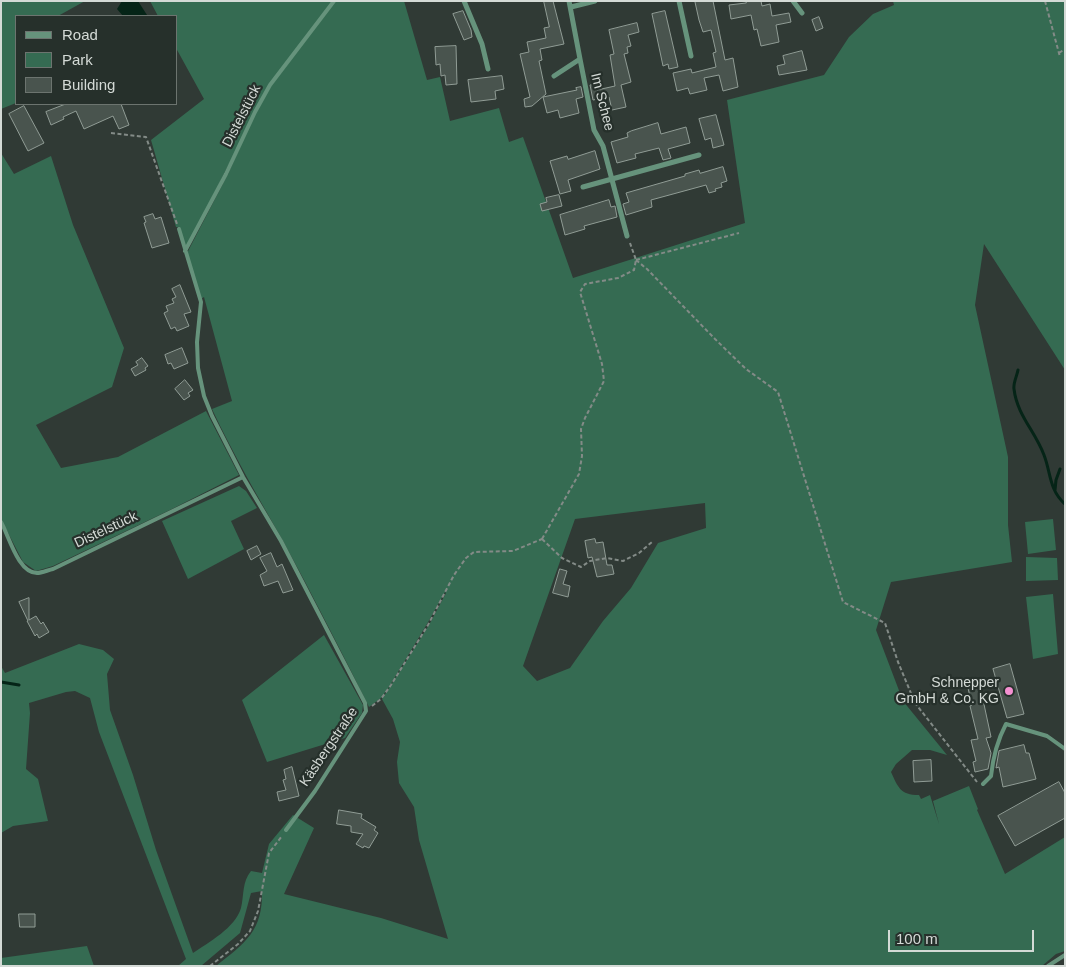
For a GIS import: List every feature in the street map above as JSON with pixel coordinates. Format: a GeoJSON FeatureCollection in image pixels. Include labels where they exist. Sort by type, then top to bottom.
{"type":"FeatureCollection","features":[{"type":"Feature","properties":{"kind":"street"},"geometry":{"type":"LineString","coordinates":[[464,1],[482,44],[488,69]]}},
{"type":"Feature","properties":{"kind":"street","name":"Im Schee"},"geometry":{"type":"LineString","coordinates":[[569,1],[594,130],[603,146],[627,236]]}},
{"type":"Feature","properties":{"kind":"street"},"geometry":{"type":"LineString","coordinates":[[571,7],[595,1]]}},
{"type":"Feature","properties":{"kind":"street"},"geometry":{"type":"LineString","coordinates":[[679,1],[692,56]]}},
{"type":"Feature","properties":{"kind":"street"},"geometry":{"type":"LineString","coordinates":[[793,1],[802,13]]}},
{"type":"Feature","properties":{"kind":"street"},"geometry":{"type":"LineString","coordinates":[[554,76],[580,58]]}},
{"type":"Feature","properties":{"kind":"street"},"geometry":{"type":"LineString","coordinates":[[583,187],[699,155]]}},
{"type":"Feature","properties":{"kind":"lane","name":"Distelstück"},"geometry":{"type":"LineString","coordinates":[[185,251],[270,85],[334,1]]}},
{"type":"Feature","properties":{"kind":"lane"},"geometry":{"type":"LineString","coordinates":[[179,229],[201,302],[197,342],[198,368],[204,396],[243,477],[327,628],[365,703],[366,711]]}},
{"type":"Feature","properties":{"kind":"lane","name":"Distelstück"},"geometry":{"type":"LineString","coordinates":[[1,522],[21,564],[27,570],[38,573],[53,569],[243,477]]}},
{"type":"Feature","properties":{"kind":"lane","name":"Käsbergstraße"},"geometry":{"type":"LineString","coordinates":[[286,830],[366,711]]}},
{"type":"Feature","properties":{"kind":"lane"},"geometry":{"type":"LineString","coordinates":[[983,784],[991,776],[998,740],[1006,724],[1047,736],[1065,750]]}},
{"type":"Feature","properties":{"kind":"lane"},"geometry":{"type":"LineString","coordinates":[[1048,966],[1065,955]]}},
{"type":"Feature","properties":{"kind":"path"},"geometry":{"type":"LineString","coordinates":[[1045,1],[1060,57]]}},
{"type":"Feature","properties":{"kind":"path"},"geometry":{"type":"LineString","coordinates":[[1059,53],[1065,49]]}},
{"type":"Feature","properties":{"kind":"path"},"geometry":{"type":"LineString","coordinates":[[111,133],[146,137],[179,229]]}},
{"type":"Feature","properties":{"kind":"path"},"geometry":{"type":"LineString","coordinates":[[636,260],[739,233]]}},
{"type":"Feature","properties":{"kind":"path"},"geometry":{"type":"LineString","coordinates":[[627,236],[636,260],[746,369],[778,392],[843,602],[885,623],[898,662],[915,703],[975,781],[983,784]]}},
{"type":"Feature","properties":{"kind":"path"},"geometry":{"type":"LineString","coordinates":[[636,260],[634,270],[618,278],[585,284],[580,292],[602,364],[604,382],[584,418],[581,429],[582,456],[579,474],[542,539],[562,558],[581,566],[590,561],[607,558],[623,561],[639,553],[652,542]]}},
{"type":"Feature","properties":{"kind":"path","name":"Käsbergstraße"},"geometry":{"type":"LineString","coordinates":[[366,711],[381,699],[391,685],[428,625],[454,575],[466,558],[474,552],[513,551],[542,539]]}},
{"type":"Feature","properties":{"kind":"path"},"geometry":{"type":"LineString","coordinates":[[210,966],[238,944],[250,931],[258,910],[269,853],[286,830]]}},
{"type":"Feature","properties":{"kind":"green space"},"geometry":{"type":"Polygon","coordinates":[[[1,1],[85,1],[60,15],[15,15],[15,103],[1,109],[1,1]]]}},
{"type":"Feature","properties":{"kind":"green space"},"geometry":{"type":"Polygon","coordinates":[[[150,1],[333,1],[270,84],[185,250],[179,227],[176,227],[151,140],[204,99],[178,52],[178,15],[157,15],[150,1]]]}},
{"type":"Feature","properties":{"kind":"green space"},"geometry":{"type":"Polygon","coordinates":[[[335,1],[404,1],[427,80],[440,77],[450,121],[499,108],[509,142],[523,137],[573,278],[745,223],[727,100],[824,75],[849,37],[873,14],[894,5],[893,1],[1065,1],[1065,370],[984,244],[975,305],[1008,457],[1008,525],[1012,562],[891,582],[876,630],[903,701],[947,755],[930,750],[912,750],[896,764],[891,772],[898,786],[908,794],[919,795],[921,799],[930,795],[939,824],[933,801],[969,786],[977,810],[1005,874],[1065,837],[1065,951],[1056,954],[1042,966],[216,966],[244,943],[256,926],[262,905],[262,891],[251,893],[240,933],[201,966],[178,966],[186,959],[99,732],[90,698],[75,691],[29,703],[26,769],[38,779],[48,821],[13,826],[1,833],[1,666],[5,673],[79,644],[103,650],[114,659],[107,674],[110,710],[133,775],[156,850],[193,953],[221,934],[233,922],[241,908],[248,875],[251,871],[262,873],[269,844],[293,815],[314,828],[284,894],[381,918],[448,939],[419,840],[414,807],[399,783],[397,762],[400,742],[393,719],[382,699],[429,625],[446,593],[389,687],[381,698],[369,707],[212,409],[232,401],[204,297],[201,299],[187,253],[228,174],[256,112],[271,86],[335,1]],[[705,503],[575,519],[523,666],[537,681],[570,668],[603,621],[631,588],[658,543],[706,528],[705,503]]]}},
{"type":"Feature","properties":{"kind":"green space"},"geometry":{"type":"Polygon","coordinates":[[[1,153],[14,174],[51,156],[73,225],[124,348],[112,387],[36,425],[61,468],[118,457],[206,411],[239,475],[53,566],[36,571],[23,562],[1,519],[1,153]]]}},
{"type":"Feature","properties":{"kind":"green space"},"geometry":{"type":"Polygon","coordinates":[[[239,486],[246,491],[257,508],[231,521],[244,549],[188,579],[162,521],[239,486]]]}},
{"type":"Feature","properties":{"kind":"green space"},"geometry":{"type":"Polygon","coordinates":[[[1053,519],[1056,550],[1028,554],[1025,522],[1053,519]]]}},
{"type":"Feature","properties":{"kind":"green space"},"geometry":{"type":"Polygon","coordinates":[[[1026,557],[1057,558],[1058,580],[1026,581],[1026,557]]]}},
{"type":"Feature","properties":{"kind":"green space"},"geometry":{"type":"Polygon","coordinates":[[[1053,594],[1058,654],[1033,659],[1026,597],[1053,594]]]}},
{"type":"Feature","properties":{"kind":"green space"},"geometry":{"type":"Polygon","coordinates":[[[324,635],[363,705],[362,713],[345,738],[267,762],[242,700],[324,635]]]}},
{"type":"Feature","properties":{"kind":"green space"},"geometry":{"type":"Polygon","coordinates":[[[87,946],[94,966],[1,966],[1,958],[87,946]]]}},
{"type":"Feature","properties":{"kind":"shaded area"},"geometry":{"type":"Polygon","coordinates":[[[122,1],[138,1],[147,15],[122,15],[117,9],[122,1]]]}},
{"type":"Feature","properties":{"kind":"building"},"geometry":{"type":"Polygon","coordinates":[[[544,1],[553,1],[564,44],[540,49],[542,60],[539,61],[546,94],[532,106],[525,107],[524,99],[530,97],[520,54],[529,52],[527,42],[546,38],[544,28],[549,27],[544,1]]]}},
{"type":"Feature","properties":{"kind":"building"},"geometry":{"type":"Polygon","coordinates":[[[713,1],[725,60],[733,58],[738,87],[723,91],[719,75],[704,78],[707,90],[690,94],[688,88],[677,91],[673,73],[691,69],[692,73],[716,67],[713,53],[716,52],[711,30],[703,32],[699,20],[695,2],[713,1]]]}},
{"type":"Feature","properties":{"kind":"building"},"geometry":{"type":"Polygon","coordinates":[[[746,1],[761,1],[762,6],[770,4],[772,16],[789,13],[791,22],[776,25],[779,42],[761,46],[757,29],[754,30],[751,15],[731,19],[729,5],[746,3],[746,1]]]}},
{"type":"Feature","properties":{"kind":"building"},"geometry":{"type":"Polygon","coordinates":[[[463,11],[472,37],[464,40],[453,14],[463,11]]]}},
{"type":"Feature","properties":{"kind":"building"},"geometry":{"type":"Polygon","coordinates":[[[665,11],[678,67],[669,69],[668,64],[663,66],[652,14],[665,11]]]}},
{"type":"Feature","properties":{"kind":"building"},"geometry":{"type":"Polygon","coordinates":[[[819,17],[823,28],[816,31],[812,20],[819,17]]]}},
{"type":"Feature","properties":{"kind":"building"},"geometry":{"type":"Polygon","coordinates":[[[637,23],[639,32],[628,35],[631,46],[627,47],[628,53],[624,54],[631,82],[621,85],[626,107],[612,110],[609,97],[593,100],[590,85],[595,84],[597,90],[615,86],[610,55],[614,54],[609,30],[637,23]]]}},
{"type":"Feature","properties":{"kind":"building"},"geometry":{"type":"Polygon","coordinates":[[[456,46],[457,84],[446,85],[445,75],[441,76],[440,64],[436,65],[435,47],[456,46]]]}},
{"type":"Feature","properties":{"kind":"building"},"geometry":{"type":"Polygon","coordinates":[[[802,51],[807,70],[779,75],[777,66],[785,64],[783,56],[802,51]]]}},
{"type":"Feature","properties":{"kind":"building"},"geometry":{"type":"Polygon","coordinates":[[[502,76],[504,89],[495,91],[496,99],[471,102],[468,80],[502,76]]]}},
{"type":"Feature","properties":{"kind":"building"},"geometry":{"type":"Polygon","coordinates":[[[581,87],[583,97],[576,99],[579,113],[560,118],[558,110],[547,113],[543,97],[577,90],[576,88],[581,87]]]}},
{"type":"Feature","properties":{"kind":"building"},"geometry":{"type":"Polygon","coordinates":[[[64,105],[121,105],[129,125],[119,129],[113,116],[84,129],[76,111],[51,125],[46,112],[64,105]]]}},
{"type":"Feature","properties":{"kind":"building"},"geometry":{"type":"Polygon","coordinates":[[[24,106],[44,143],[28,151],[9,114],[24,106]]]}},
{"type":"Feature","properties":{"kind":"building"},"geometry":{"type":"Polygon","coordinates":[[[716,115],[724,145],[713,148],[711,138],[705,140],[699,119],[716,115]]]}},
{"type":"Feature","properties":{"kind":"building"},"geometry":{"type":"Polygon","coordinates":[[[658,123],[661,134],[686,127],[690,143],[668,149],[671,158],[663,160],[659,148],[635,154],[636,158],[617,163],[611,142],[628,137],[627,133],[631,131],[658,123]]]}},
{"type":"Feature","properties":{"kind":"building"},"geometry":{"type":"Polygon","coordinates":[[[595,151],[600,169],[568,180],[571,191],[560,194],[550,161],[567,156],[568,159],[595,151]]]}},
{"type":"Feature","properties":{"kind":"building"},"geometry":{"type":"Polygon","coordinates":[[[723,167],[727,181],[721,183],[722,187],[715,189],[716,191],[709,193],[706,185],[651,200],[652,207],[626,215],[623,204],[629,202],[626,193],[685,176],[685,174],[699,170],[700,173],[723,167]]]}},
{"type":"Feature","properties":{"kind":"building"},"geometry":{"type":"Polygon","coordinates":[[[559,195],[562,206],[542,211],[540,204],[547,202],[546,198],[559,195]]]}},
{"type":"Feature","properties":{"kind":"building"},"geometry":{"type":"Polygon","coordinates":[[[609,200],[611,207],[615,206],[617,217],[584,226],[585,229],[565,235],[560,215],[609,200]]]}},
{"type":"Feature","properties":{"kind":"building"},"geometry":{"type":"Polygon","coordinates":[[[153,214],[155,219],[161,217],[169,243],[152,248],[144,217],[153,214]]]}},
{"type":"Feature","properties":{"kind":"building"},"geometry":{"type":"Polygon","coordinates":[[[180,285],[191,312],[184,314],[189,326],[177,331],[175,327],[171,329],[164,313],[168,311],[166,306],[174,303],[172,299],[176,297],[172,289],[180,285]]]}},
{"type":"Feature","properties":{"kind":"building"},"geometry":{"type":"Polygon","coordinates":[[[182,348],[188,363],[174,369],[171,363],[168,364],[165,355],[182,348]]]}},
{"type":"Feature","properties":{"kind":"building"},"geometry":{"type":"Polygon","coordinates":[[[142,358],[148,366],[145,368],[146,370],[135,376],[131,369],[138,365],[136,362],[142,358]]]}},
{"type":"Feature","properties":{"kind":"building"},"geometry":{"type":"Polygon","coordinates":[[[185,380],[193,390],[188,393],[190,396],[184,400],[175,389],[185,380]]]}},
{"type":"Feature","properties":{"kind":"building"},"geometry":{"type":"Polygon","coordinates":[[[595,539],[596,543],[603,542],[607,565],[612,565],[614,574],[597,577],[592,557],[588,558],[585,541],[595,539]]]}},
{"type":"Feature","properties":{"kind":"building"},"geometry":{"type":"Polygon","coordinates":[[[257,546],[261,554],[251,560],[247,551],[257,546]]]}},
{"type":"Feature","properties":{"kind":"building"},"geometry":{"type":"Polygon","coordinates":[[[271,553],[277,567],[282,564],[293,590],[283,593],[278,581],[264,586],[260,575],[267,571],[260,558],[271,553]]]}},
{"type":"Feature","properties":{"kind":"building"},"geometry":{"type":"Polygon","coordinates":[[[560,569],[567,571],[563,584],[570,586],[568,597],[553,593],[560,569]]]}},
{"type":"Feature","properties":{"kind":"building"},"geometry":{"type":"Polygon","coordinates":[[[29,598],[29,620],[36,616],[41,624],[43,622],[49,632],[39,638],[37,634],[35,636],[19,602],[29,598]]]}},
{"type":"Feature","properties":{"kind":"building","name":"Schnepper GmbH & Co. KG"},"geometry":{"type":"Polygon","coordinates":[[[1010,664],[1024,714],[1007,718],[993,669],[1010,664]]]}},
{"type":"Feature","properties":{"kind":"building"},"geometry":{"type":"Polygon","coordinates":[[[979,681],[991,737],[986,738],[991,753],[988,769],[975,772],[973,762],[976,761],[971,740],[978,739],[967,684],[979,681]]]}},
{"type":"Feature","properties":{"kind":"building"},"geometry":{"type":"Polygon","coordinates":[[[1024,745],[1026,753],[1029,753],[1036,779],[1003,787],[999,767],[996,768],[999,751],[1024,745]]]}},
{"type":"Feature","properties":{"kind":"building"},"geometry":{"type":"Polygon","coordinates":[[[931,760],[932,781],[914,782],[913,761],[931,760]]]}},
{"type":"Feature","properties":{"kind":"building"},"geometry":{"type":"Polygon","coordinates":[[[292,767],[299,796],[279,801],[277,792],[286,790],[283,780],[286,779],[284,770],[292,767]]]}},
{"type":"Feature","properties":{"kind":"building"},"geometry":{"type":"Polygon","coordinates":[[[1059,782],[1065,793],[1065,818],[1015,846],[998,816],[1059,782]]]}},
{"type":"Feature","properties":{"kind":"building"},"geometry":{"type":"Polygon","coordinates":[[[339,810],[362,814],[361,818],[376,827],[374,830],[378,833],[369,848],[364,846],[363,848],[356,844],[363,834],[351,832],[351,826],[337,824],[339,810]]]}},
{"type":"Feature","properties":{"kind":"building"},"geometry":{"type":"Polygon","coordinates":[[[19,914],[35,914],[35,927],[20,927],[19,914]]]}},
{"type":"Feature","properties":{"kind":"waterway"},"geometry":{"type":"LineString","coordinates":[[1018,370],[1014,387],[1019,407],[1044,455],[1053,487],[1065,504]]}},
{"type":"Feature","properties":{"kind":"waterway"},"geometry":{"type":"LineString","coordinates":[[1055,490],[1060,469]]}},
{"type":"Feature","properties":{"kind":"waterway"},"geometry":{"type":"LineString","coordinates":[[1,682],[19,685]]}},
{"type":"Feature","properties":{"kind":"place","name":"Schnepper GmbH & Co. KG"},"geometry":{"type":"Point","coordinates":[1009,691]}}]}
